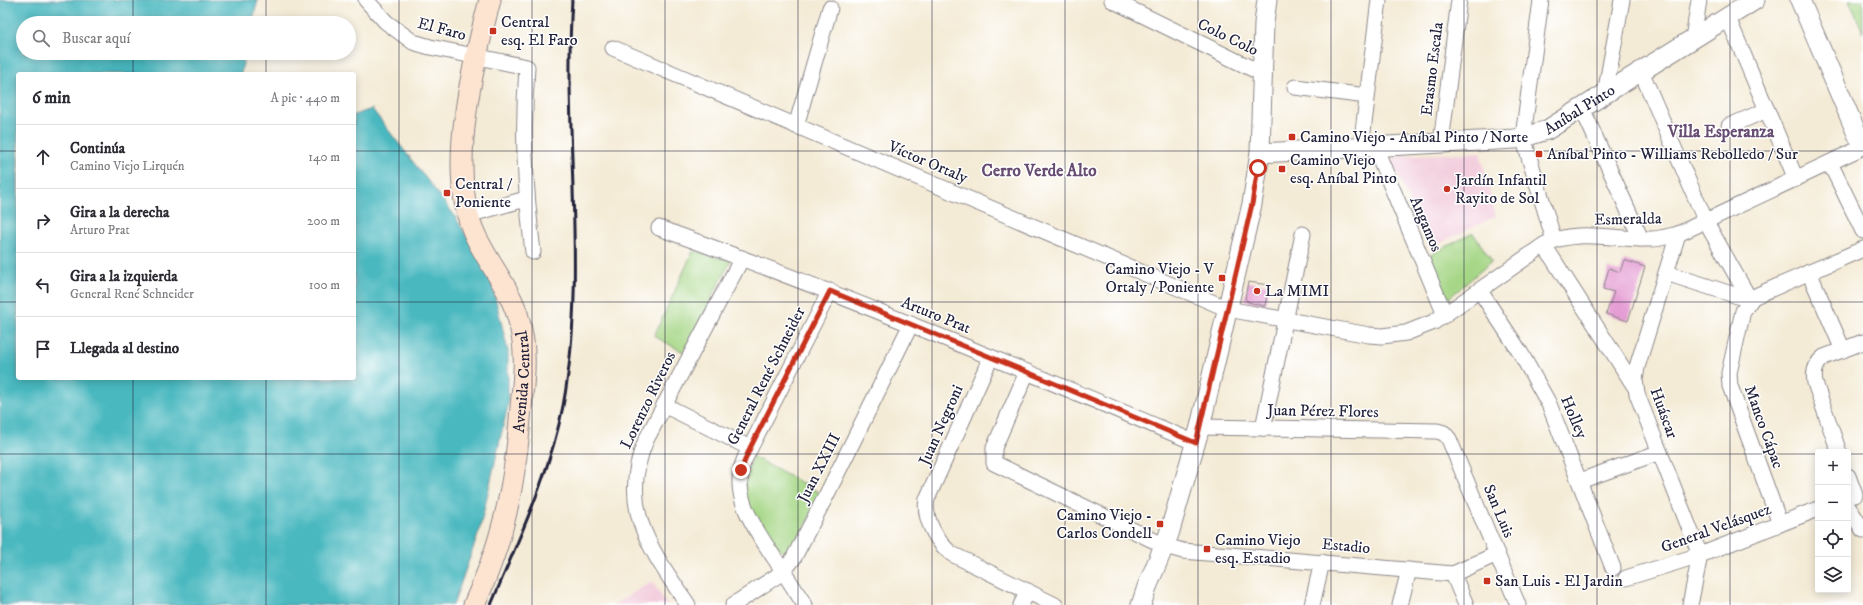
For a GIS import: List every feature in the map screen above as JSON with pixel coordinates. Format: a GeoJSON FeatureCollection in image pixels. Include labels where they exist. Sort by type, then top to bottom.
{"type":"FeatureCollection","features":[{"type":"Feature","properties":{"kind":"main road","name":"Avenida Central"},"geometry":{"type":"LineString","coordinates":[[474,605],[495,552],[509,501],[520,417],[524,360],[523,339],[515,306],[482,250],[468,215],[463,184],[463,152],[468,106],[477,56],[490,0]]}},
{"type":"Feature","properties":{"kind":"street","name":"El Faro"},"geometry":{"type":"LineString","coordinates":[[366,0],[386,22],[413,42],[430,47],[527,67],[523,138],[526,199]]}},
{"type":"Feature","properties":{"kind":"street","name":"Colo Colo"},"geometry":{"type":"LineString","coordinates":[[1112,0],[1132,4],[1263,74]]}},
{"type":"Feature","properties":{"kind":"street"},"geometry":{"type":"LineString","coordinates":[[1141,605],[1147,587],[1165,546],[1198,435],[1252,204],[1260,153],[1264,23],[1267,0]]}},
{"type":"Feature","properties":{"kind":"street"},"geometry":{"type":"LineString","coordinates":[[1368,147],[1367,96],[1379,0]]}},
{"type":"Feature","properties":{"kind":"street","name":"Erasmo Escala"},"geometry":{"type":"LineString","coordinates":[[1441,143],[1459,0]]}},
{"type":"Feature","properties":{"kind":"street"},"geometry":{"type":"LineString","coordinates":[[1541,0],[1523,137],[1549,242],[1636,387]]}},
{"type":"Feature","properties":{"kind":"street"},"geometry":{"type":"LineString","coordinates":[[1605,94],[1622,0]]}},
{"type":"Feature","properties":{"kind":"street"},"geometry":{"type":"LineString","coordinates":[[1693,39],[1699,0]]}},
{"type":"Feature","properties":{"kind":"street","name":"Aníbal Pinto"},"geometry":{"type":"LineString","coordinates":[[1260,153],[1523,137],[1547,130],[1755,0]]}},
{"type":"Feature","properties":{"kind":"street"},"geometry":{"type":"LineString","coordinates":[[1800,0],[1863,146]]}},
{"type":"Feature","properties":{"kind":"street"},"geometry":{"type":"LineString","coordinates":[[796,126],[830,8]]}},
{"type":"Feature","properties":{"kind":"street"},"geometry":{"type":"LineString","coordinates":[[1728,18],[1796,179]]}},
{"type":"Feature","properties":{"kind":"street","name":"Víctor Ortaly"},"geometry":{"type":"LineString","coordinates":[[613,48],[1228,309],[1285,320]]}},
{"type":"Feature","properties":{"kind":"street"},"geometry":{"type":"LineString","coordinates":[[1641,72],[1706,222],[1750,300]]}},
{"type":"Feature","properties":{"kind":"street"},"geometry":{"type":"LineString","coordinates":[[1295,87],[1367,96]]}},
{"type":"Feature","properties":{"kind":"street"},"geometry":{"type":"LineString","coordinates":[[1582,108],[1641,239]]}},
{"type":"Feature","properties":{"kind":"street"},"geometry":{"type":"LineString","coordinates":[[1729,126],[1767,110]]}},
{"type":"Feature","properties":{"kind":"street","name":"Esmeralda"},"geometry":{"type":"LineString","coordinates":[[1285,320],[1358,334],[1382,336],[1406,333],[1420,328],[1445,315],[1549,242],[1572,236],[1641,239],[1660,238],[1678,234],[1863,146]]}},
{"type":"Feature","properties":{"kind":"street","name":"Angamos"},"geometry":{"type":"LineString","coordinates":[[1368,147],[1445,315]]}},
{"type":"Feature","properties":{"kind":"street"},"geometry":{"type":"LineString","coordinates":[[1830,163],[1863,231]]}},
{"type":"Feature","properties":{"kind":"street"},"geometry":{"type":"LineString","coordinates":[[468,215],[526,199],[533,252]]}},
{"type":"Feature","properties":{"kind":"street","name":"Arturo Prat"},"geometry":{"type":"LineString","coordinates":[[659,228],[830,291],[1027,372],[1198,435]]}},
{"type":"Feature","properties":{"kind":"street"},"geometry":{"type":"LineString","coordinates":[[1263,428],[1303,234]]}},
{"type":"Feature","properties":{"kind":"street","name":"Huáscar"},"geometry":{"type":"LineString","coordinates":[[1678,234],[1637,368],[1636,387],[1700,555]]}},
{"type":"Feature","properties":{"kind":"street"},"geometry":{"type":"LineString","coordinates":[[1666,273],[1750,300],[1809,272],[1863,249]]}},
{"type":"Feature","properties":{"kind":"street","name":"Lorenzo Riveros"},"geometry":{"type":"LineString","coordinates":[[688,605],[650,546],[640,524],[634,485],[638,461],[646,440],[742,258]]}},
{"type":"Feature","properties":{"kind":"street"},"geometry":{"type":"LineString","coordinates":[[1809,272],[1843,350]]}},
{"type":"Feature","properties":{"kind":"street","name":"General René Schneider"},"geometry":{"type":"LineString","coordinates":[[805,605],[755,529],[744,506],[740,477],[743,464],[750,448],[830,291]]}},
{"type":"Feature","properties":{"kind":"street","name":"Holley"},"geometry":{"type":"LineString","coordinates":[[1480,291],[1508,333],[1540,387],[1558,425],[1613,568]]}},
{"type":"Feature","properties":{"kind":"street","name":"Manco Cápac"},"geometry":{"type":"LineString","coordinates":[[1750,300],[1743,311],[1729,373],[1730,386],[1780,524]]}},
{"type":"Feature","properties":{"kind":"street","name":"Juan XXIII"},"geometry":{"type":"LineString","coordinates":[[733,605],[783,572],[793,559],[912,324]]}},
{"type":"Feature","properties":{"kind":"street"},"geometry":{"type":"LineString","coordinates":[[1838,449],[1814,383],[1814,372],[1819,361],[1824,357],[1863,342]]}},
{"type":"Feature","properties":{"kind":"street","name":"Juan Negroni"},"geometry":{"type":"LineString","coordinates":[[991,357],[927,499],[926,508],[929,520],[944,548],[1028,592]]}},
{"type":"Feature","properties":{"kind":"street","name":"Estadio"},"geometry":{"type":"LineString","coordinates":[[1027,372],[994,448],[994,463],[1165,546],[1183,551],[1453,574],[1497,554]]}},
{"type":"Feature","properties":{"kind":"street"},"geometry":{"type":"LineString","coordinates":[[664,405],[750,448]]}},
{"type":"Feature","properties":{"kind":"street","name":"Juan Pérez Flores"},"geometry":{"type":"LineString","coordinates":[[1198,435],[1263,428],[1437,431],[1444,433]]}},
{"type":"Feature","properties":{"kind":"street","name":"San Luis"},"geometry":{"type":"LineString","coordinates":[[1444,433],[1449,439],[1518,605]]}},
{"type":"Feature","properties":{"kind":"street"},"geometry":{"type":"LineString","coordinates":[[1580,481],[1660,452]]}},
{"type":"Feature","properties":{"kind":"street"},"geometry":{"type":"LineString","coordinates":[[1850,485],[1863,530]]}},
{"type":"Feature","properties":{"kind":"street","name":"General Velásquez"},"geometry":{"type":"LineString","coordinates":[[1626,578],[1700,555],[1815,510]]}},
{"type":"Feature","properties":{"kind":"street"},"geometry":{"type":"LineString","coordinates":[[1690,605],[1700,555]]}},
{"type":"Feature","properties":{"kind":"street"},"geometry":{"type":"LineString","coordinates":[[1312,605],[1322,562]]}},
{"type":"Feature","properties":{"kind":"street"},"geometry":{"type":"LineString","coordinates":[[1400,605],[1409,570]]}},
{"type":"Feature","properties":{"kind":"street"},"geometry":{"type":"LineString","coordinates":[[1453,574],[1466,605]]}},
{"type":"Feature","properties":{"kind":"street"},"geometry":{"type":"LineString","coordinates":[[1021,605],[1028,592],[1055,605]]}},
{"type":"Feature","properties":{"kind":"shaded area","name":"Jardín Infantil Rayito de Sol"},"geometry":{"type":"Polygon","coordinates":[[[1480,152],[1496,216],[1430,248],[1392,161],[1401,156],[1480,152]]]}},
{"type":"Feature","properties":{"kind":"shaded area"},"geometry":{"type":"Polygon","coordinates":[[[652,581],[667,605],[614,605],[652,581]]]}},
{"type":"Feature","properties":{"kind":"green space"},"geometry":{"type":"Polygon","coordinates":[[[1849,0],[1863,0],[1863,32],[1849,0]]]}},
{"type":"Feature","properties":{"kind":"green space"},"geometry":{"type":"Polygon","coordinates":[[[1473,233],[1492,261],[1448,299],[1430,255],[1473,233]]]}},
{"type":"Feature","properties":{"kind":"green space"},"geometry":{"type":"Polygon","coordinates":[[[693,251],[731,261],[683,352],[654,336],[693,251]]]}},
{"type":"Feature","properties":{"kind":"green space"},"geometry":{"type":"Polygon","coordinates":[[[752,456],[822,494],[788,557],[754,522],[743,491],[752,456]]]}},
{"type":"Feature","properties":{"kind":"water"},"geometry":{"type":"Polygon","coordinates":[[[0,0],[258,0],[254,16],[16,16],[16,60],[244,60],[241,72],[16,72],[16,380],[356,380],[356,114],[372,109],[452,212],[489,272],[508,351],[508,405],[479,532],[453,605],[0,605],[0,0]]]}},
{"type":"Feature","properties":{"kind":"building"},"geometry":{"type":"Polygon","coordinates":[[[1624,260],[1645,267],[1628,321],[1606,314],[1614,292],[1603,289],[1609,268],[1620,272],[1624,260]]]}},
{"type":"Feature","properties":{"kind":"building","name":"La MIMI"},"geometry":{"type":"Polygon","coordinates":[[[1248,282],[1269,285],[1265,306],[1248,302],[1245,298],[1248,282]]]}},
{"type":"Feature","properties":{"kind":"railway"},"geometry":{"type":"LineString","coordinates":[[491,605],[532,507],[550,457],[563,406],[570,356],[574,305],[574,203],[570,102],[572,0]]}},
{"type":"Feature","properties":{"kind":"place","name":"Central esq. El Faro"},"geometry":{"type":"Point","coordinates":[493,31]}},
{"type":"Feature","properties":{"kind":"place","name":"Camino Viejo - Aníbal Pinto / Norte"},"geometry":{"type":"Point","coordinates":[1292,137]}},
{"type":"Feature","properties":{"kind":"place","name":"Aníbal Pinto - Williams Rebolledo / Sur"},"geometry":{"type":"Point","coordinates":[1539,154]}},
{"type":"Feature","properties":{"kind":"place","name":"Camino Viejo esq. Aníbal Pinto"},"geometry":{"type":"Point","coordinates":[1282,169]}},
{"type":"Feature","properties":{"kind":"place","name":"Jardín Infantil Rayito de Sol"},"geometry":{"type":"Point","coordinates":[1447,189]}},
{"type":"Feature","properties":{"kind":"place","name":"Central / Poniente"},"geometry":{"type":"Point","coordinates":[447,193]}},
{"type":"Feature","properties":{"kind":"place","name":"Camino Viejo - V Ortaly / Poniente"},"geometry":{"type":"Point","coordinates":[1222,278]}},
{"type":"Feature","properties":{"kind":"place","name":"La MIMI"},"geometry":{"type":"Point","coordinates":[1257,291]}},
{"type":"Feature","properties":{"kind":"place","name":"Camino Viejo - Carlos Condell"},"geometry":{"type":"Point","coordinates":[1160,524]}},
{"type":"Feature","properties":{"kind":"place","name":"Camino Viejo esq. Estadio"},"geometry":{"type":"Point","coordinates":[1207,549]}},
{"type":"Feature","properties":{"kind":"place","name":"San Luis - El Jardin"},"geometry":{"type":"Point","coordinates":[1487,581]}},
{"type":"Feature","properties":{"kind":"district","name":"Villa Esperanza"},"geometry":{"type":"Point","coordinates":[1721,132]}},
{"type":"Feature","properties":{"kind":"district","name":"Cerro Verde Alto"},"geometry":{"type":"Point","coordinates":[1039,171]}},
{"type":"Feature","properties":{"kind":"route"},"geometry":{"type":"LineString","coordinates":[[741,470],[750,448],[830,291],[1196,443],[1252,204],[1258,168]]}}]}
